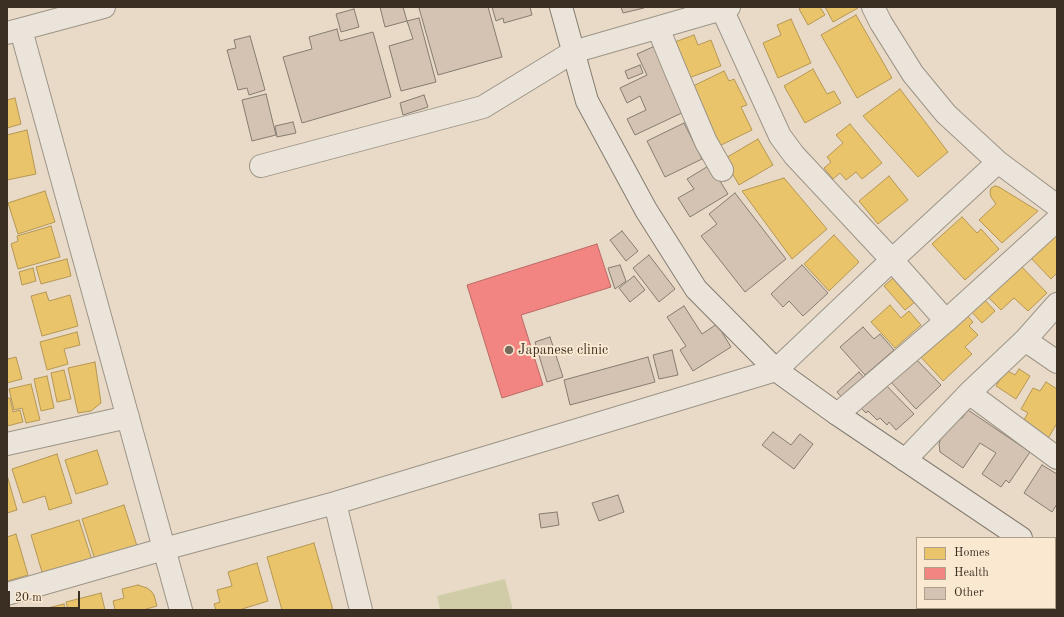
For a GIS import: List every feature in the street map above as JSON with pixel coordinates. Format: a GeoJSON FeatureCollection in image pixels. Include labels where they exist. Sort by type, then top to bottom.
{"type":"FeatureCollection","features":[{"type":"Feature","properties":{"kind":"street"},"geometry":{"type":"LineString","coordinates":[[104,7],[14,31],[128,417],[181,610]]}},
{"type":"Feature","properties":{"kind":"street"},"geometry":{"type":"LineString","coordinates":[[561,7],[587,101],[646,210],[696,288],[776,370],[837,414],[1020,537]]}},
{"type":"Feature","properties":{"kind":"street"},"geometry":{"type":"LineString","coordinates":[[873,7],[881,23],[913,74],[946,114],[998,162],[1057,206]]}},
{"type":"Feature","properties":{"kind":"street"},"geometry":{"type":"LineString","coordinates":[[261,166],[483,107],[573,52],[725,8],[780,136],[794,155],[892,260],[946,321]]}},
{"type":"Feature","properties":{"kind":"street"},"geometry":{"type":"LineString","coordinates":[[658,28],[706,142],[722,170]]}},
{"type":"Feature","properties":{"kind":"street"},"geometry":{"type":"LineString","coordinates":[[7,594],[164,549],[335,503],[776,370],[998,162]]}},
{"type":"Feature","properties":{"kind":"street"},"geometry":{"type":"LineString","coordinates":[[837,414],[946,321],[1057,220]]}},
{"type":"Feature","properties":{"kind":"street"},"geometry":{"type":"LineString","coordinates":[[905,460],[969,393],[1025,340],[1057,304]]}},
{"type":"Feature","properties":{"kind":"street"},"geometry":{"type":"LineString","coordinates":[[1025,340],[1057,362]]}},
{"type":"Feature","properties":{"kind":"street"},"geometry":{"type":"LineString","coordinates":[[969,393],[1057,458]]}},
{"type":"Feature","properties":{"kind":"street"},"geometry":{"type":"LineString","coordinates":[[7,444],[128,417]]}},
{"type":"Feature","properties":{"kind":"street"},"geometry":{"type":"LineString","coordinates":[[335,503],[361,610]]}},
{"type":"Feature","properties":{"kind":"shaded area"},"geometry":{"type":"Polygon","coordinates":[[[505,579],[513,610],[440,610],[437,596],[505,579]]]}},
{"type":"Feature","properties":{"kind":"building: Homes"},"geometry":{"type":"Polygon","coordinates":[[[802,7],[820,7],[825,15],[808,25],[799,9],[802,7]]]}},
{"type":"Feature","properties":{"kind":"building: Homes"},"geometry":{"type":"Polygon","coordinates":[[[825,7],[857,7],[858,8],[833,22],[825,7]]]}},
{"type":"Feature","properties":{"kind":"building: Homes"},"geometry":{"type":"Polygon","coordinates":[[[856,15],[892,78],[857,98],[821,35],[856,15]]]}},
{"type":"Feature","properties":{"kind":"building: Homes"},"geometry":{"type":"Polygon","coordinates":[[[791,19],[811,63],[778,78],[763,43],[781,35],[777,25],[791,19]]]}},
{"type":"Feature","properties":{"kind":"building: Homes"},"geometry":{"type":"Polygon","coordinates":[[[694,35],[698,45],[711,40],[721,66],[686,79],[672,43],[694,35]]]}},
{"type":"Feature","properties":{"kind":"building: Homes"},"geometry":{"type":"Polygon","coordinates":[[[813,69],[827,94],[834,91],[841,103],[805,123],[784,86],[813,69]]]}},
{"type":"Feature","properties":{"kind":"building: Homes"},"geometry":{"type":"Polygon","coordinates":[[[724,71],[729,81],[734,79],[747,105],[741,107],[752,130],[717,147],[689,88],[724,71]]]}},
{"type":"Feature","properties":{"kind":"building: Homes"},"geometry":{"type":"Polygon","coordinates":[[[900,89],[948,152],[918,177],[863,116],[900,89]]]}},
{"type":"Feature","properties":{"kind":"building: Homes"},"geometry":{"type":"Polygon","coordinates":[[[15,98],[21,124],[7,128],[7,100],[15,98]]]}},
{"type":"Feature","properties":{"kind":"building: Homes"},"geometry":{"type":"Polygon","coordinates":[[[850,124],[882,163],[862,179],[856,172],[846,180],[840,173],[833,179],[824,168],[831,162],[827,157],[843,143],[836,135],[850,124]]]}},
{"type":"Feature","properties":{"kind":"building: Homes"},"geometry":{"type":"Polygon","coordinates":[[[27,130],[36,174],[7,180],[7,135],[27,130]]]}},
{"type":"Feature","properties":{"kind":"building: Homes"},"geometry":{"type":"Polygon","coordinates":[[[758,139],[773,165],[739,185],[724,159],[758,139]]]}},
{"type":"Feature","properties":{"kind":"building: Homes"},"geometry":{"type":"Polygon","coordinates":[[[889,176],[908,200],[878,224],[859,201],[889,176]]]}},
{"type":"Feature","properties":{"kind":"building: Homes"},"geometry":{"type":"Polygon","coordinates":[[[784,178],[827,229],[792,259],[742,191],[784,178]]]}},
{"type":"Feature","properties":{"kind":"building: Homes"},"geometry":{"type":"Polygon","coordinates":[[[995,186],[1038,211],[1002,243],[979,220],[996,204],[991,197],[990,192],[991,188],[995,186]]]}},
{"type":"Feature","properties":{"kind":"building: Homes"},"geometry":{"type":"Polygon","coordinates":[[[45,191],[55,222],[18,234],[8,203],[45,191]]]}},
{"type":"Feature","properties":{"kind":"building: Homes"},"geometry":{"type":"Polygon","coordinates":[[[962,217],[977,233],[981,229],[999,249],[965,280],[932,244],[962,217]]]}},
{"type":"Feature","properties":{"kind":"building: Homes"},"geometry":{"type":"Polygon","coordinates":[[[51,226],[60,257],[18,269],[11,244],[18,241],[17,236],[51,226]]]}},
{"type":"Feature","properties":{"kind":"building: Homes"},"geometry":{"type":"Polygon","coordinates":[[[1057,232],[1057,273],[1051,279],[1029,256],[1057,232]]]}},
{"type":"Feature","properties":{"kind":"building: Homes"},"geometry":{"type":"Polygon","coordinates":[[[834,235],[859,262],[829,291],[804,264],[834,235]]]}},
{"type":"Feature","properties":{"kind":"building: Homes"},"geometry":{"type":"Polygon","coordinates":[[[67,259],[71,276],[41,284],[36,267],[67,259]]]}},
{"type":"Feature","properties":{"kind":"building: Homes"},"geometry":{"type":"Polygon","coordinates":[[[1020,265],[1047,293],[1028,311],[1014,298],[1001,310],[988,297],[1020,265]]]}},
{"type":"Feature","properties":{"kind":"building: Homes"},"geometry":{"type":"Polygon","coordinates":[[[33,268],[36,281],[22,285],[19,272],[33,268]]]}},
{"type":"Feature","properties":{"kind":"building: Homes"},"geometry":{"type":"Polygon","coordinates":[[[899,273],[920,298],[905,310],[884,286],[899,273]]]}},
{"type":"Feature","properties":{"kind":"building: Homes"},"geometry":{"type":"Polygon","coordinates":[[[46,292],[49,301],[70,295],[78,326],[42,336],[31,296],[46,292]]]}},
{"type":"Feature","properties":{"kind":"building: Homes"},"geometry":{"type":"Polygon","coordinates":[[[982,297],[995,311],[982,323],[968,308],[982,297]]]}},
{"type":"Feature","properties":{"kind":"building: Homes"},"geometry":{"type":"Polygon","coordinates":[[[890,305],[901,318],[909,311],[921,325],[895,348],[871,322],[890,305]]]}},
{"type":"Feature","properties":{"kind":"building: Homes"},"geometry":{"type":"Polygon","coordinates":[[[964,312],[973,322],[969,326],[978,335],[965,347],[972,354],[943,381],[919,355],[964,312]]]}},
{"type":"Feature","properties":{"kind":"building: Homes"},"geometry":{"type":"Polygon","coordinates":[[[77,332],[80,345],[64,349],[68,364],[47,370],[40,342],[77,332]]]}},
{"type":"Feature","properties":{"kind":"building: Homes"},"geometry":{"type":"Polygon","coordinates":[[[7,356],[8,359],[16,357],[22,379],[7,383],[7,356]]]}},
{"type":"Feature","properties":{"kind":"building: Homes"},"geometry":{"type":"Polygon","coordinates":[[[95,362],[101,403],[91,411],[78,413],[68,368],[95,362]]]}},
{"type":"Feature","properties":{"kind":"building: Homes"},"geometry":{"type":"Polygon","coordinates":[[[1019,369],[1030,376],[1016,399],[996,386],[1006,370],[1015,375],[1019,369]]]}},
{"type":"Feature","properties":{"kind":"building: Homes"},"geometry":{"type":"Polygon","coordinates":[[[64,370],[71,399],[57,402],[51,373],[64,370]]]}},
{"type":"Feature","properties":{"kind":"building: Homes"},"geometry":{"type":"Polygon","coordinates":[[[47,376],[54,408],[41,411],[34,379],[47,376]]]}},
{"type":"Feature","properties":{"kind":"building: Homes"},"geometry":{"type":"Polygon","coordinates":[[[1046,382],[1057,389],[1057,423],[1046,442],[1020,426],[1028,413],[1021,409],[1033,388],[1040,391],[1046,382]]]}},
{"type":"Feature","properties":{"kind":"building: Homes"},"geometry":{"type":"Polygon","coordinates":[[[31,384],[40,420],[26,423],[22,408],[14,410],[9,389],[31,384]]]}},
{"type":"Feature","properties":{"kind":"building: Homes"},"geometry":{"type":"Polygon","coordinates":[[[7,398],[10,398],[13,412],[20,410],[23,422],[7,426],[7,398]]]}},
{"type":"Feature","properties":{"kind":"building: Homes"},"geometry":{"type":"Polygon","coordinates":[[[97,450],[108,484],[76,494],[65,460],[97,450]]]}},
{"type":"Feature","properties":{"kind":"building: Homes"},"geometry":{"type":"Polygon","coordinates":[[[57,454],[72,503],[49,510],[45,496],[23,503],[12,469],[57,454]]]}},
{"type":"Feature","properties":{"kind":"building: Homes"},"geometry":{"type":"Polygon","coordinates":[[[7,475],[17,510],[7,513],[7,475]]]}},
{"type":"Feature","properties":{"kind":"building: Homes"},"geometry":{"type":"Polygon","coordinates":[[[124,505],[138,549],[96,563],[82,519],[124,505]]]}},
{"type":"Feature","properties":{"kind":"building: Homes"},"geometry":{"type":"Polygon","coordinates":[[[79,520],[93,563],[44,579],[31,535],[79,520]]]}},
{"type":"Feature","properties":{"kind":"building: Homes"},"geometry":{"type":"Polygon","coordinates":[[[16,534],[28,575],[7,581],[7,537],[16,534]]]}},
{"type":"Feature","properties":{"kind":"building: Homes"},"geometry":{"type":"Polygon","coordinates":[[[314,543],[333,610],[282,610],[267,557],[314,543]]]}},
{"type":"Feature","properties":{"kind":"building: Homes"},"geometry":{"type":"Polygon","coordinates":[[[257,563],[268,601],[239,610],[216,610],[214,604],[220,602],[217,590],[232,586],[228,572],[257,563]]]}},
{"type":"Feature","properties":{"kind":"building: Homes"},"geometry":{"type":"Polygon","coordinates":[[[138,585],[151,591],[154,595],[157,606],[143,610],[115,610],[113,601],[124,598],[122,589],[138,585]]]}},
{"type":"Feature","properties":{"kind":"building: Homes"},"geometry":{"type":"Polygon","coordinates":[[[101,593],[105,610],[68,610],[66,602],[101,593]]]}},
{"type":"Feature","properties":{"kind":"building: Homes"},"geometry":{"type":"Polygon","coordinates":[[[64,604],[65,610],[39,610],[64,604]]]}},
{"type":"Feature","properties":{"kind":"building: Health","name":"Japanese clinic"},"geometry":{"type":"Polygon","coordinates":[[[597,244],[611,287],[521,315],[543,385],[502,398],[467,285],[597,244]]]}},
{"type":"Feature","properties":{"kind":"building: Other"},"geometry":{"type":"Polygon","coordinates":[[[380,7],[403,7],[407,21],[385,27],[380,7]]]}},
{"type":"Feature","properties":{"kind":"building: Other"},"geometry":{"type":"Polygon","coordinates":[[[488,7],[502,57],[438,75],[419,8],[488,7]]]}},
{"type":"Feature","properties":{"kind":"building: Other"},"geometry":{"type":"Polygon","coordinates":[[[492,7],[530,7],[532,15],[504,23],[503,18],[496,21],[492,7]]]}},
{"type":"Feature","properties":{"kind":"building: Other"},"geometry":{"type":"Polygon","coordinates":[[[621,7],[643,7],[644,8],[623,13],[621,7]]]}},
{"type":"Feature","properties":{"kind":"building: Other"},"geometry":{"type":"Polygon","coordinates":[[[354,9],[359,27],[341,32],[336,14],[354,9]]]}},
{"type":"Feature","properties":{"kind":"building: Other"},"geometry":{"type":"Polygon","coordinates":[[[419,18],[436,82],[401,91],[389,46],[413,39],[407,21],[419,18]]]}},
{"type":"Feature","properties":{"kind":"building: Other"},"geometry":{"type":"Polygon","coordinates":[[[337,29],[340,41],[373,32],[391,97],[302,123],[283,57],[312,49],[309,37],[337,29]]]}},
{"type":"Feature","properties":{"kind":"building: Other"},"geometry":{"type":"Polygon","coordinates":[[[250,36],[265,90],[249,95],[247,88],[238,90],[227,50],[236,48],[234,40],[250,36]]]}},
{"type":"Feature","properties":{"kind":"building: Other"},"geometry":{"type":"Polygon","coordinates":[[[655,46],[686,111],[635,135],[627,119],[646,110],[640,96],[627,103],[620,88],[647,75],[637,54],[655,46]]]}},
{"type":"Feature","properties":{"kind":"building: Other"},"geometry":{"type":"Polygon","coordinates":[[[640,65],[643,73],[628,79],[625,71],[640,65]]]}},
{"type":"Feature","properties":{"kind":"building: Other"},"geometry":{"type":"Polygon","coordinates":[[[266,94],[276,135],[252,141],[242,100],[266,94]]]}},
{"type":"Feature","properties":{"kind":"building: Other"},"geometry":{"type":"Polygon","coordinates":[[[424,95],[428,107],[403,115],[400,103],[424,95]]]}},
{"type":"Feature","properties":{"kind":"building: Other"},"geometry":{"type":"Polygon","coordinates":[[[293,122],[296,133],[277,137],[275,126],[293,122]]]}},
{"type":"Feature","properties":{"kind":"building: Other"},"geometry":{"type":"Polygon","coordinates":[[[684,123],[702,159],[665,177],[647,141],[684,123]]]}},
{"type":"Feature","properties":{"kind":"building: Other"},"geometry":{"type":"Polygon","coordinates":[[[710,165],[728,194],[690,217],[678,198],[694,189],[687,179],[710,165]]]}},
{"type":"Feature","properties":{"kind":"building: Other"},"geometry":{"type":"Polygon","coordinates":[[[735,193],[786,259],[745,292],[701,236],[717,224],[709,214],[735,193]]]}},
{"type":"Feature","properties":{"kind":"building: Other"},"geometry":{"type":"Polygon","coordinates":[[[622,231],[638,251],[626,261],[610,240],[622,231]]]}},
{"type":"Feature","properties":{"kind":"building: Other"},"geometry":{"type":"Polygon","coordinates":[[[649,255],[675,289],[659,302],[633,268],[649,255]]]}},
{"type":"Feature","properties":{"kind":"building: Other"},"geometry":{"type":"Polygon","coordinates":[[[620,265],[626,281],[615,289],[608,268],[620,265]]]}},
{"type":"Feature","properties":{"kind":"building: Other"},"geometry":{"type":"Polygon","coordinates":[[[802,265],[828,293],[803,316],[789,301],[783,307],[771,294],[802,265]]]}},
{"type":"Feature","properties":{"kind":"building: Other"},"geometry":{"type":"Polygon","coordinates":[[[634,276],[645,290],[630,302],[619,288],[634,276]]]}},
{"type":"Feature","properties":{"kind":"building: Other"},"geometry":{"type":"Polygon","coordinates":[[[684,306],[702,334],[717,324],[731,347],[693,371],[680,350],[686,346],[667,317],[684,306]]]}},
{"type":"Feature","properties":{"kind":"building: Other"},"geometry":{"type":"Polygon","coordinates":[[[863,327],[874,339],[880,334],[894,350],[865,375],[840,347],[863,327]]]}},
{"type":"Feature","properties":{"kind":"building: Other"},"geometry":{"type":"Polygon","coordinates":[[[550,337],[563,377],[547,382],[535,342],[550,337]]]}},
{"type":"Feature","properties":{"kind":"building: Other"},"geometry":{"type":"Polygon","coordinates":[[[672,350],[678,375],[659,379],[653,355],[672,350]]]}},
{"type":"Feature","properties":{"kind":"building: Other"},"geometry":{"type":"Polygon","coordinates":[[[648,357],[655,382],[570,405],[564,380],[648,357]]]}},
{"type":"Feature","properties":{"kind":"building: Other"},"geometry":{"type":"Polygon","coordinates":[[[914,357],[941,385],[916,409],[889,380],[914,357]]]}},
{"type":"Feature","properties":{"kind":"building: Other"},"geometry":{"type":"Polygon","coordinates":[[[859,372],[868,382],[846,402],[837,392],[859,372]]]}},
{"type":"Feature","properties":{"kind":"building: Other"},"geometry":{"type":"Polygon","coordinates":[[[881,380],[914,414],[896,430],[889,422],[887,425],[880,418],[877,420],[868,411],[866,413],[856,403],[881,380]]]}},
{"type":"Feature","properties":{"kind":"building: Other"},"geometry":{"type":"Polygon","coordinates":[[[968,410],[1030,452],[1009,483],[1006,480],[1001,487],[982,474],[996,453],[980,443],[963,468],[940,452],[939,444],[941,438],[956,419],[962,418],[968,410]]]}},
{"type":"Feature","properties":{"kind":"building: Other"},"geometry":{"type":"Polygon","coordinates":[[[773,432],[791,445],[800,434],[813,444],[794,469],[762,445],[773,432]]]}},
{"type":"Feature","properties":{"kind":"building: Other"},"geometry":{"type":"Polygon","coordinates":[[[1042,465],[1057,474],[1057,504],[1052,512],[1024,493],[1042,465]]]}},
{"type":"Feature","properties":{"kind":"building: Other"},"geometry":{"type":"Polygon","coordinates":[[[618,495],[624,512],[599,521],[592,503],[618,495]]]}},
{"type":"Feature","properties":{"kind":"building: Other"},"geometry":{"type":"Polygon","coordinates":[[[557,512],[559,525],[541,528],[539,514],[557,512]]]}},
{"type":"Feature","properties":{"kind":"place","name":"Japanese clinic"},"geometry":{"type":"Point","coordinates":[509,350]}}]}
